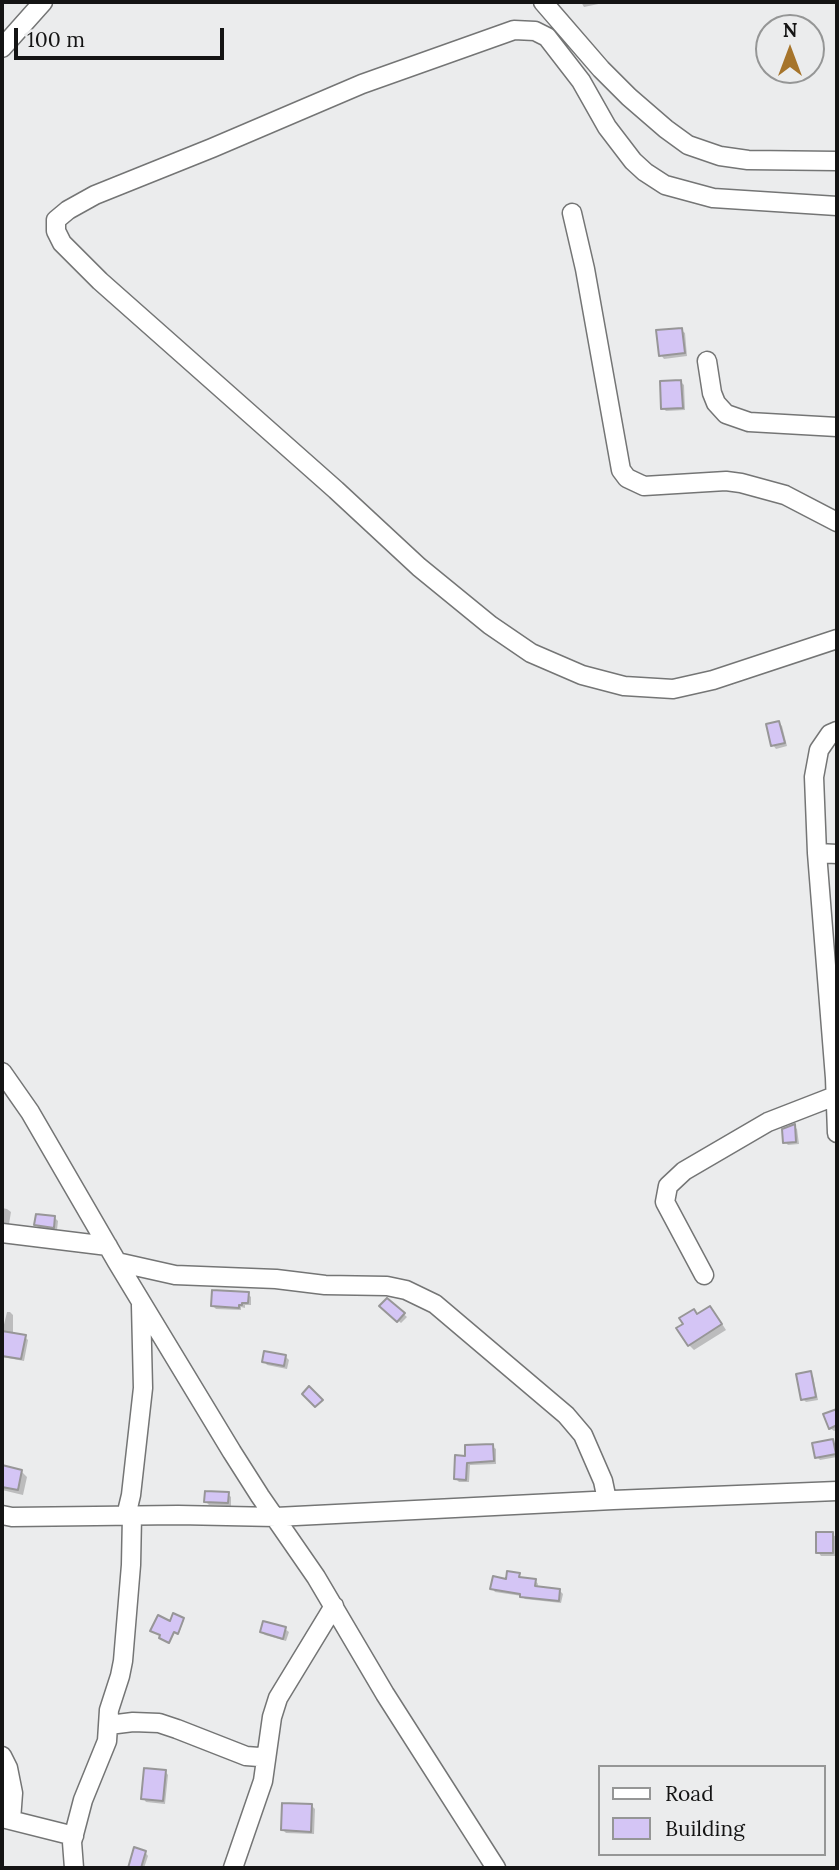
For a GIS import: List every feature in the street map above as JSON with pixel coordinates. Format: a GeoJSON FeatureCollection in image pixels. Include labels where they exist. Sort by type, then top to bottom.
{"type":"FeatureCollection","features":[{"type":"Feature","properties":{"kind":"street"},"geometry":{"type":"LineString","coordinates":[[2,48],[43,2]]}},
{"type":"Feature","properties":{"kind":"street"},"geometry":{"type":"LineString","coordinates":[[543,2],[629,97],[688,145],[720,156],[748,160],[837,161]]}},
{"type":"Feature","properties":{"kind":"street"},"geometry":{"type":"LineString","coordinates":[[837,206],[713,198],[665,185],[633,161],[607,127],[581,81],[547,37],[535,31],[514,30],[362,84],[95,195],[56,220],[56,231],[62,243],[100,281],[419,567],[490,625],[531,653],[582,675],[624,686],[673,689],[713,681],[837,639]]}},
{"type":"Feature","properties":{"kind":"street"},"geometry":{"type":"LineString","coordinates":[[572,213],[585,269],[621,470],[626,478],[644,486],[741,482],[786,495],[837,522]]}},
{"type":"Feature","properties":{"kind":"street"},"geometry":{"type":"LineString","coordinates":[[707,361],[712,393],[716,403],[726,414],[749,422],[837,427]]}},
{"type":"Feature","properties":{"kind":"street"},"geometry":{"type":"LineString","coordinates":[[837,732],[830,734],[819,750],[814,777],[837,1133]]}},
{"type":"Feature","properties":{"kind":"street"},"geometry":{"type":"LineString","coordinates":[[817,853],[837,854]]}},
{"type":"Feature","properties":{"kind":"street"},"geometry":{"type":"LineString","coordinates":[[2,1072],[8,1090],[30,1112],[117,1262],[260,1496],[334,1606],[385,1694],[496,1868]]}},
{"type":"Feature","properties":{"kind":"street"},"geometry":{"type":"LineString","coordinates":[[704,1275],[665,1202],[668,1186],[684,1171],[768,1122],[835,1096]]}},
{"type":"Feature","properties":{"kind":"street"},"geometry":{"type":"LineString","coordinates":[[2,1233],[108,1246]]}},
{"type":"Feature","properties":{"kind":"street"},"geometry":{"type":"LineString","coordinates":[[117,1262],[175,1275],[266,1278],[326,1286],[387,1286],[406,1290],[435,1304],[566,1415],[583,1435],[603,1481],[607,1500]]}},
{"type":"Feature","properties":{"kind":"street"},"geometry":{"type":"LineString","coordinates":[[74,1868],[72,1842],[83,1800],[104,1748],[109,1710],[123,1661],[131,1565],[129,1516],[143,1388],[141,1302]]}},
{"type":"Feature","properties":{"kind":"street"},"geometry":{"type":"LineString","coordinates":[[2,1515],[276,1517],[837,1491]]}},
{"type":"Feature","properties":{"kind":"street"},"geometry":{"type":"LineString","coordinates":[[233,1868],[263,1781],[272,1717],[278,1698],[334,1606]]}},
{"type":"Feature","properties":{"kind":"street"},"geometry":{"type":"LineString","coordinates":[[109,1725],[159,1723],[246,1756],[267,1755]]}},
{"type":"Feature","properties":{"kind":"street"},"geometry":{"type":"LineString","coordinates":[[2,1756],[8,1768],[13,1793],[6,1819],[74,1836]]}},
{"type":"Feature","properties":{"kind":"building"},"geometry":{"type":"Polygon","coordinates":[[[682,328],[685,353],[659,356],[656,330],[682,328]]]}},
{"type":"Feature","properties":{"kind":"building"},"geometry":{"type":"Polygon","coordinates":[[[681,380],[683,408],[661,409],[660,381],[681,380]]]}},
{"type":"Feature","properties":{"kind":"building"},"geometry":{"type":"Polygon","coordinates":[[[779,721],[785,743],[771,746],[766,724],[779,721]]]}},
{"type":"Feature","properties":{"kind":"building"},"geometry":{"type":"Polygon","coordinates":[[[795,1124],[796,1142],[783,1143],[782,1129],[795,1124]]]}},
{"type":"Feature","properties":{"kind":"building"},"geometry":{"type":"Polygon","coordinates":[[[36,1214],[55,1216],[54,1228],[34,1225],[36,1214]]]}},
{"type":"Feature","properties":{"kind":"building"},"geometry":{"type":"Polygon","coordinates":[[[212,1290],[249,1292],[248,1303],[242,1303],[239,1308],[211,1306],[212,1290]]]}},
{"type":"Feature","properties":{"kind":"building"},"geometry":{"type":"Polygon","coordinates":[[[387,1298],[405,1313],[397,1322],[379,1306],[387,1298]]]}},
{"type":"Feature","properties":{"kind":"building"},"geometry":{"type":"Polygon","coordinates":[[[710,1306],[722,1324],[688,1346],[676,1328],[683,1324],[679,1318],[694,1309],[697,1314],[710,1306]]]}},
{"type":"Feature","properties":{"kind":"building"},"geometry":{"type":"Polygon","coordinates":[[[2,1331],[26,1335],[21,1359],[2,1356],[2,1331]]]}},
{"type":"Feature","properties":{"kind":"building"},"geometry":{"type":"Polygon","coordinates":[[[264,1351],[286,1355],[284,1366],[262,1362],[264,1351]]]}},
{"type":"Feature","properties":{"kind":"building"},"geometry":{"type":"Polygon","coordinates":[[[811,1371],[816,1397],[801,1400],[796,1374],[811,1371]]]}},
{"type":"Feature","properties":{"kind":"building"},"geometry":{"type":"Polygon","coordinates":[[[309,1386],[323,1400],[315,1407],[302,1394],[309,1386]]]}},
{"type":"Feature","properties":{"kind":"building"},"geometry":{"type":"Polygon","coordinates":[[[837,1409],[837,1425],[829,1429],[823,1414],[837,1409]]]}},
{"type":"Feature","properties":{"kind":"building"},"geometry":{"type":"Polygon","coordinates":[[[833,1439],[836,1454],[815,1458],[812,1443],[833,1439]]]}},
{"type":"Feature","properties":{"kind":"building"},"geometry":{"type":"Polygon","coordinates":[[[493,1444],[494,1461],[467,1463],[466,1480],[454,1479],[455,1455],[465,1456],[465,1445],[493,1444]]]}},
{"type":"Feature","properties":{"kind":"building"},"geometry":{"type":"Polygon","coordinates":[[[2,1465],[22,1470],[18,1490],[2,1487],[2,1465]]]}},
{"type":"Feature","properties":{"kind":"building"},"geometry":{"type":"Polygon","coordinates":[[[205,1491],[229,1492],[228,1503],[204,1502],[205,1491]]]}},
{"type":"Feature","properties":{"kind":"building"},"geometry":{"type":"Polygon","coordinates":[[[816,1532],[833,1532],[833,1553],[816,1553],[816,1532]]]}},
{"type":"Feature","properties":{"kind":"building"},"geometry":{"type":"Polygon","coordinates":[[[507,1571],[520,1573],[519,1577],[536,1579],[535,1586],[560,1589],[559,1601],[520,1597],[520,1594],[490,1589],[493,1576],[506,1579],[507,1571]]]}},
{"type":"Feature","properties":{"kind":"building"},"geometry":{"type":"Polygon","coordinates":[[[173,1613],[184,1618],[178,1634],[174,1632],[169,1643],[150,1631],[158,1615],[170,1621],[173,1613]]]}},
{"type":"Feature","properties":{"kind":"building"},"geometry":{"type":"Polygon","coordinates":[[[263,1621],[286,1627],[283,1639],[260,1632],[263,1621]]]}},
{"type":"Feature","properties":{"kind":"building"},"geometry":{"type":"Polygon","coordinates":[[[144,1768],[166,1770],[163,1801],[141,1799],[144,1768]]]}},
{"type":"Feature","properties":{"kind":"building"},"geometry":{"type":"Polygon","coordinates":[[[282,1803],[312,1804],[311,1832],[281,1830],[282,1803]]]}},
{"type":"Feature","properties":{"kind":"building"},"geometry":{"type":"Polygon","coordinates":[[[134,1847],[146,1851],[141,1868],[128,1868],[134,1847]]]}}]}
